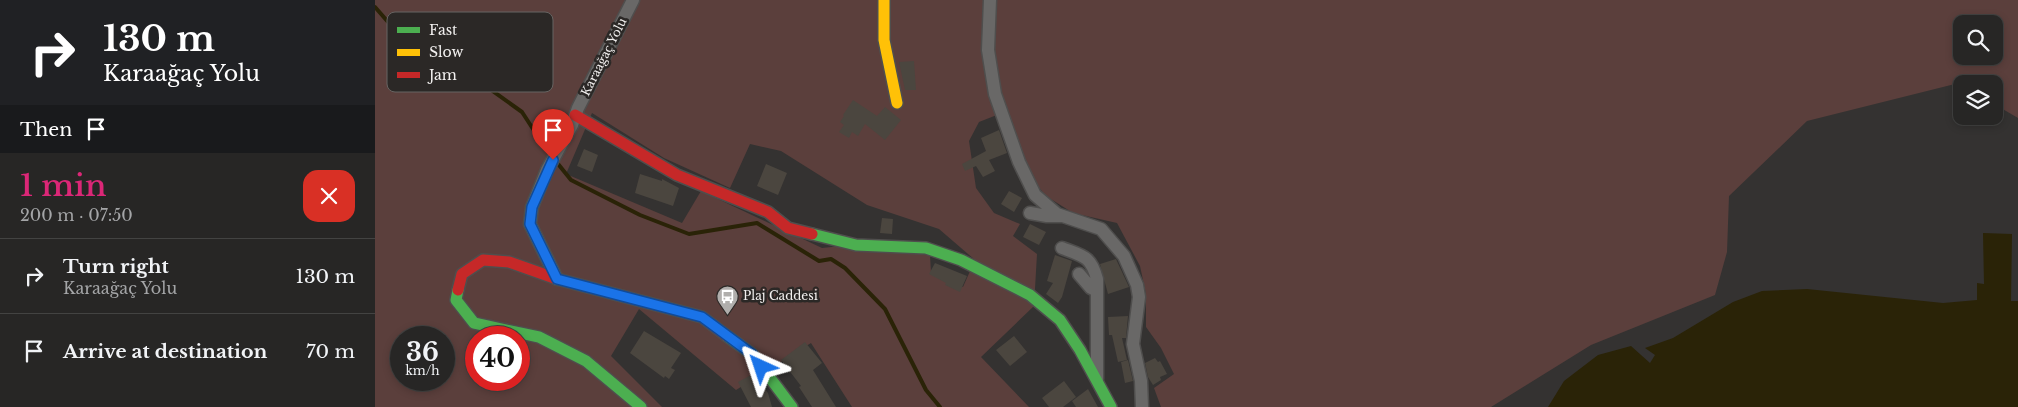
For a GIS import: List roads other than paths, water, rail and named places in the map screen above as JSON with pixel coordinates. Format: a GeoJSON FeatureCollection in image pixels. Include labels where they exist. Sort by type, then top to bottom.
{"type":"FeatureCollection","features":[{"type":"Feature","properties":{"kind":"street","name":"Karaağaç Yolu"},"geometry":{"type":"LineString","coordinates":[[557,279],[530,224],[532,207],[547,170],[633,0]]}},
{"type":"Feature","properties":{"kind":"street"},"geometry":{"type":"LineString","coordinates":[[884,0],[882,21],[885,56],[897,103]]}},
{"type":"Feature","properties":{"kind":"street"},"geometry":{"type":"LineString","coordinates":[[990,0],[988,50],[995,94],[1019,162],[1035,195],[1061,216]]}},
{"type":"Feature","properties":{"kind":"street"},"geometry":{"type":"LineString","coordinates":[[573,120],[677,175],[768,212],[788,228],[856,245],[926,248],[961,260],[1030,295],[1060,320],[1080,350],[1111,407]]}},
{"type":"Feature","properties":{"kind":"street"},"geometry":{"type":"LineString","coordinates":[[1030,213],[1061,216],[1101,229],[1124,256],[1137,285],[1139,297],[1133,344],[1141,381],[1142,407]]}},
{"type":"Feature","properties":{"kind":"street"},"geometry":{"type":"LineString","coordinates":[[1063,248],[1087,258],[1094,265],[1097,279],[1097,381]]}},
{"type":"Feature","properties":{"kind":"street"},"geometry":{"type":"LineString","coordinates":[[641,407],[586,360],[539,337],[473,323],[456,300],[462,274],[483,260],[509,262],[557,279],[702,317],[752,354],[791,407]]}},
{"type":"Feature","properties":{"kind":"street"},"geometry":{"type":"LineString","coordinates":[[1079,274],[1091,288],[1097,291]]}},
{"type":"Feature","properties":{"kind":"waterway"},"geometry":{"type":"LineString","coordinates":[[375,7],[387,21]]}},
{"type":"Feature","properties":{"kind":"waterway"},"geometry":{"type":"LineString","coordinates":[[494,92],[522,112],[546,149],[571,180],[640,215],[689,234],[757,223],[819,261],[831,259],[845,268],[885,309],[926,390],[940,407]]}},
{"type":"Feature","properties":{"kind":"place","name":"Plaj Caddesi"},"geometry":{"type":"Point","coordinates":[727,315]}}]}
